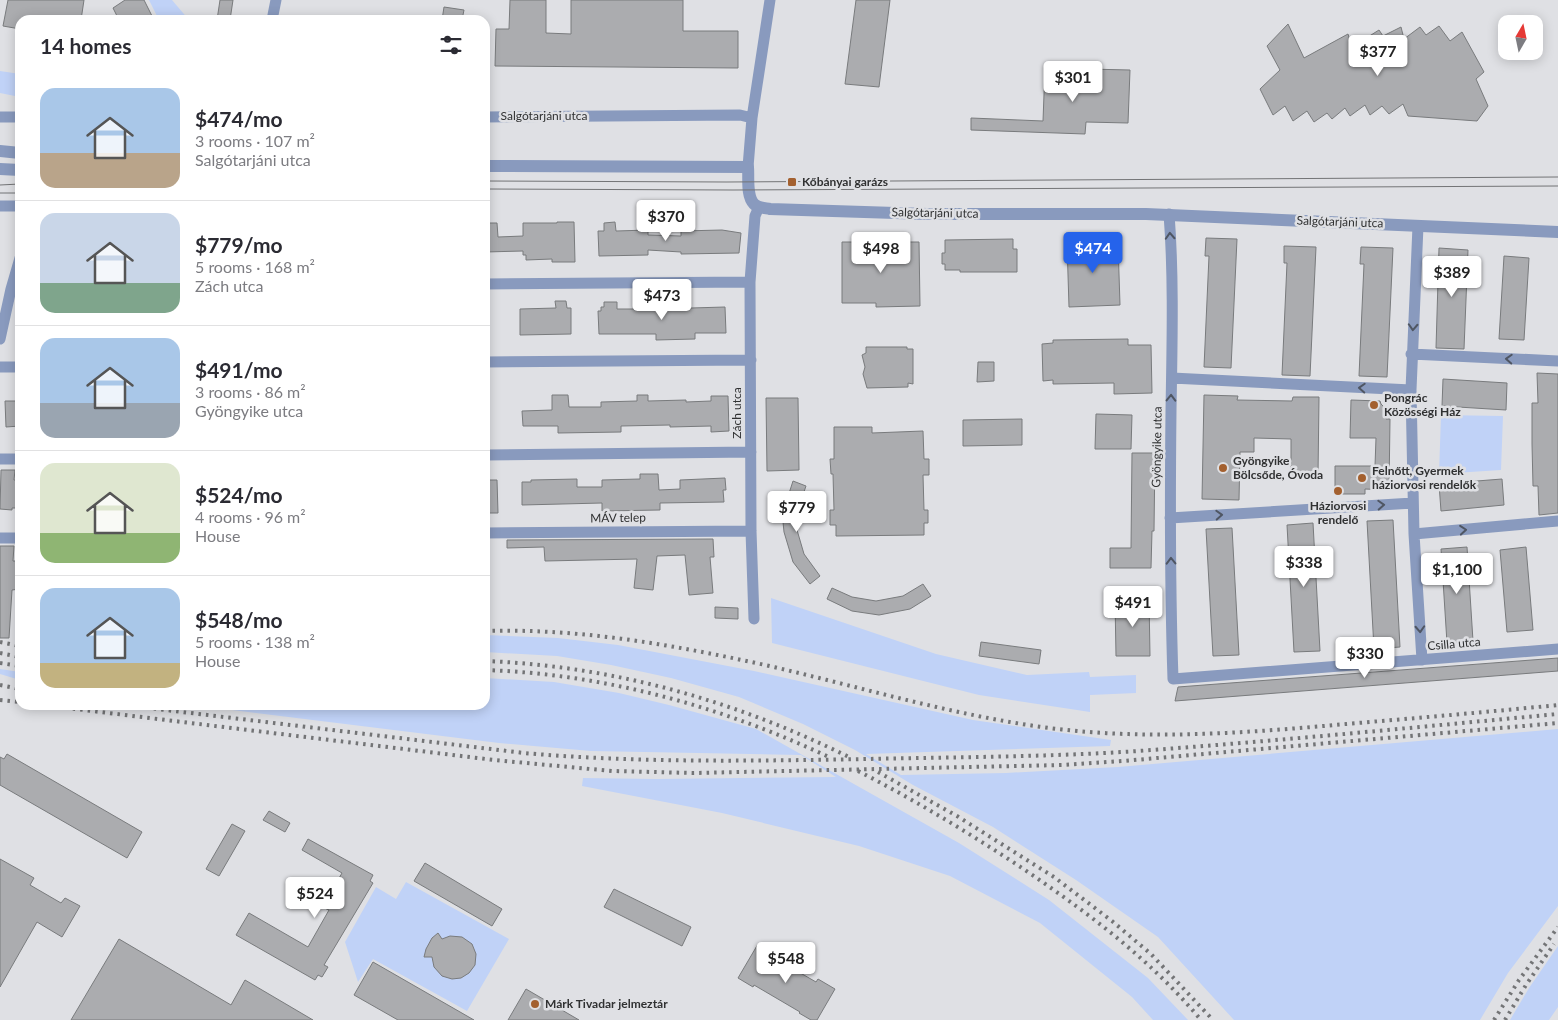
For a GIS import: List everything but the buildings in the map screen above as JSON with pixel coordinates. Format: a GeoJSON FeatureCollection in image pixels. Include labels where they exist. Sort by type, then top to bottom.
{"type":"FeatureCollection","features":[{"type":"Feature","properties":{"kind":"street"},"geometry":{"type":"LineString","coordinates":[[273,15],[276,0]]}},
{"type":"Feature","properties":{"kind":"street"},"geometry":{"type":"LineString","coordinates":[[759,207],[754,204],[749,194],[748,167],[752,118],[770,0]]}},
{"type":"Feature","properties":{"kind":"street","name":"Salgótarjáni utca"},"geometry":{"type":"LineString","coordinates":[[490,117],[740,115],[752,118]]}},
{"type":"Feature","properties":{"kind":"street"},"geometry":{"type":"LineString","coordinates":[[0,117],[15,117]]}},
{"type":"Feature","properties":{"kind":"street"},"geometry":{"type":"LineString","coordinates":[[0,151],[15,152]]}},
{"type":"Feature","properties":{"kind":"street"},"geometry":{"type":"LineString","coordinates":[[490,166],[748,167]]}},
{"type":"Feature","properties":{"kind":"street"},"geometry":{"type":"LineString","coordinates":[[0,170],[15,170]]}},
{"type":"Feature","properties":{"kind":"street"},"geometry":{"type":"LineString","coordinates":[[0,206],[15,206]]}},
{"type":"Feature","properties":{"kind":"street","name":"Salgótarjáni utca"},"geometry":{"type":"LineString","coordinates":[[759,207],[927,214],[1168,214],[1558,232]]}},
{"type":"Feature","properties":{"kind":"street","name":"Zách utca"},"geometry":{"type":"LineString","coordinates":[[754,619],[751,531],[750,282],[756,216],[759,207]]}},
{"type":"Feature","properties":{"kind":"street","name":"Gyöngyike utca"},"geometry":{"type":"LineString","coordinates":[[1168,214],[1172,378],[1170,518],[1173,679]]}},
{"type":"Feature","properties":{"kind":"street"},"geometry":{"type":"LineString","coordinates":[[1418,226],[1411,354],[1411,390],[1414,534],[1422,660]]}},
{"type":"Feature","properties":{"kind":"street"},"geometry":{"type":"LineString","coordinates":[[490,284],[750,282]]}},
{"type":"Feature","properties":{"kind":"street"},"geometry":{"type":"LineString","coordinates":[[0,339],[15,292]]}},
{"type":"Feature","properties":{"kind":"street"},"geometry":{"type":"LineString","coordinates":[[1411,354],[1558,361]]}},
{"type":"Feature","properties":{"kind":"street"},"geometry":{"type":"LineString","coordinates":[[490,362],[751,360]]}},
{"type":"Feature","properties":{"kind":"street"},"geometry":{"type":"LineString","coordinates":[[0,367],[15,367]]}},
{"type":"Feature","properties":{"kind":"street"},"geometry":{"type":"LineString","coordinates":[[1172,378],[1411,390]]}},
{"type":"Feature","properties":{"kind":"street"},"geometry":{"type":"LineString","coordinates":[[490,455],[751,452]]}},
{"type":"Feature","properties":{"kind":"street"},"geometry":{"type":"LineString","coordinates":[[0,459],[15,459]]}},
{"type":"Feature","properties":{"kind":"street"},"geometry":{"type":"LineString","coordinates":[[1170,518],[1413,503]]}},
{"type":"Feature","properties":{"kind":"street"},"geometry":{"type":"LineString","coordinates":[[1414,534],[1558,521]]}},
{"type":"Feature","properties":{"kind":"street","name":"MÁV telep"},"geometry":{"type":"LineString","coordinates":[[490,534],[751,531]]}},
{"type":"Feature","properties":{"kind":"street"},"geometry":{"type":"LineString","coordinates":[[0,538],[15,538]]}},
{"type":"Feature","properties":{"kind":"street","name":"Csilla utca"},"geometry":{"type":"LineString","coordinates":[[1173,679],[1558,649]]}},
{"type":"Feature","properties":{"kind":"shaded area"},"geometry":{"type":"Polygon","coordinates":[[[149,0],[172,0],[185,15],[156,15],[149,0]]]}},
{"type":"Feature","properties":{"kind":"shaded area"},"geometry":{"type":"Polygon","coordinates":[[[0,71],[15,73],[15,96],[0,93],[0,71]]]}},
{"type":"Feature","properties":{"kind":"shaded area"},"geometry":{"type":"Polygon","coordinates":[[[1441,415],[1503,416],[1501,470],[1439,474],[1441,415]]]}},
{"type":"Feature","properties":{"kind":"shaded area"},"geometry":{"type":"Polygon","coordinates":[[[771,598],[936,654],[1027,675],[1089,672],[1090,677],[1136,675],[1136,693],[1090,695],[1090,712],[979,695],[772,643],[771,598]]]}},
{"type":"Feature","properties":{"kind":"shaded area"},"geometry":{"type":"Polygon","coordinates":[[[490,635],[558,638],[618,645],[754,671],[973,720],[1111,740],[1110,746],[866,754],[901,775],[1006,773],[1118,767],[1558,729],[1558,906],[1508,973],[1480,1020],[1234,1020],[1158,937],[1076,880],[993,827],[913,785],[855,750],[803,724],[739,697],[671,678],[557,656],[490,652],[490,635]]]}},
{"type":"Feature","properties":{"kind":"shaded area"},"geometry":{"type":"Polygon","coordinates":[[[0,669],[15,671],[15,678],[0,674],[0,669]]]}},
{"type":"Feature","properties":{"kind":"shaded area"},"geometry":{"type":"Polygon","coordinates":[[[490,678],[554,682],[619,693],[756,729],[959,843],[1049,900],[1148,978],[1188,1020],[1153,1020],[1132,997],[1040,923],[950,876],[859,846],[722,813],[582,786],[583,778],[836,777],[801,755],[591,751],[499,743],[232,710],[490,710],[490,678]]]}},
{"type":"Feature","properties":{"kind":"shaded area"},"geometry":{"type":"Polygon","coordinates":[[[406,882],[509,939],[467,1011],[373,959],[358,982],[345,942],[376,887],[396,899],[406,882]]]}},
{"type":"Feature","properties":{"kind":"shaded area"},"geometry":{"type":"Polygon","coordinates":[[[1558,946],[1558,1007],[1549,1020],[1510,1020],[1529,988],[1558,946]]]}},
{"type":"Feature","properties":{"kind":"tram line"},"geometry":{"type":"LineString","coordinates":[[490,181],[726,182],[1558,177]]}},
{"type":"Feature","properties":{"kind":"tram line"},"geometry":{"type":"LineString","coordinates":[[0,185],[15,184]]}},
{"type":"Feature","properties":{"kind":"tram line"},"geometry":{"type":"LineString","coordinates":[[490,189],[733,190],[1558,186]]}},
{"type":"Feature","properties":{"kind":"tram line"},"geometry":{"type":"LineString","coordinates":[[0,193],[15,193]]}},
{"type":"Feature","properties":{"kind":"railway"},"geometry":{"type":"LineString","coordinates":[[490,631],[556,632],[626,639],[765,665],[972,715],[1042,727],[1118,734],[1232,733],[1558,705]]}},
{"type":"Feature","properties":{"kind":"railway"},"geometry":{"type":"LineString","coordinates":[[0,642],[15,645]]}},
{"type":"Feature","properties":{"kind":"railway"},"geometry":{"type":"LineString","coordinates":[[0,653],[15,656]]}},
{"type":"Feature","properties":{"kind":"railway"},"geometry":{"type":"LineString","coordinates":[[490,661],[580,670],[673,690],[763,719],[851,758]]}},
{"type":"Feature","properties":{"kind":"railway"},"geometry":{"type":"LineString","coordinates":[[0,663],[15,665]]}},
{"type":"Feature","properties":{"kind":"railway"},"geometry":{"type":"LineString","coordinates":[[490,670],[575,678],[663,696],[748,723],[831,758]]}},
{"type":"Feature","properties":{"kind":"railway"},"geometry":{"type":"LineString","coordinates":[[0,685],[15,688]]}},
{"type":"Feature","properties":{"kind":"railway"},"geometry":{"type":"LineString","coordinates":[[0,700],[15,702]]}},
{"type":"Feature","properties":{"kind":"railway"},"geometry":{"type":"LineString","coordinates":[[84,710],[494,760],[612,771],[694,773],[1062,765],[1558,723]]}},
{"type":"Feature","properties":{"kind":"railway"},"geometry":{"type":"LineString","coordinates":[[166,710],[524,753],[696,760],[1037,756],[1104,753],[1558,714]]}},
{"type":"Feature","properties":{"kind":"railway"},"geometry":{"type":"LineString","coordinates":[[858,771],[900,793],[962,830],[1022,868],[1094,919],[1161,977],[1201,1020]]}},
{"type":"Feature","properties":{"kind":"railway"},"geometry":{"type":"LineString","coordinates":[[878,772],[957,816],[1054,877],[1112,921],[1151,954],[1213,1020]]}},
{"type":"Feature","properties":{"kind":"railway"},"geometry":{"type":"LineString","coordinates":[[1494,1020],[1519,980],[1558,927]]}},
{"type":"Feature","properties":{"kind":"railway"},"geometry":{"type":"LineString","coordinates":[[1505,1020],[1554,944]]}},
{"type":"Feature","properties":{"kind":"place","name":"Kőbányai garázs"},"geometry":{"type":"Point","coordinates":[792,182]}},
{"type":"Feature","properties":{"kind":"place","name":"Pongrác Közösségi Ház"},"geometry":{"type":"Point","coordinates":[1374,405]}},
{"type":"Feature","properties":{"kind":"place","name":"Gyöngyike Bölcsőde, Óvoda"},"geometry":{"type":"Point","coordinates":[1223,468]}},
{"type":"Feature","properties":{"kind":"place","name":"Felnőtt, Gyermek háziorvosi rendelők"},"geometry":{"type":"Point","coordinates":[1362,478]}},
{"type":"Feature","properties":{"kind":"place","name":"Háziorvosi rendelő"},"geometry":{"type":"Point","coordinates":[1338,491]}},
{"type":"Feature","properties":{"kind":"place","name":"Márk Tivadar jelmeztár"},"geometry":{"type":"Point","coordinates":[535,1004]}}]}
